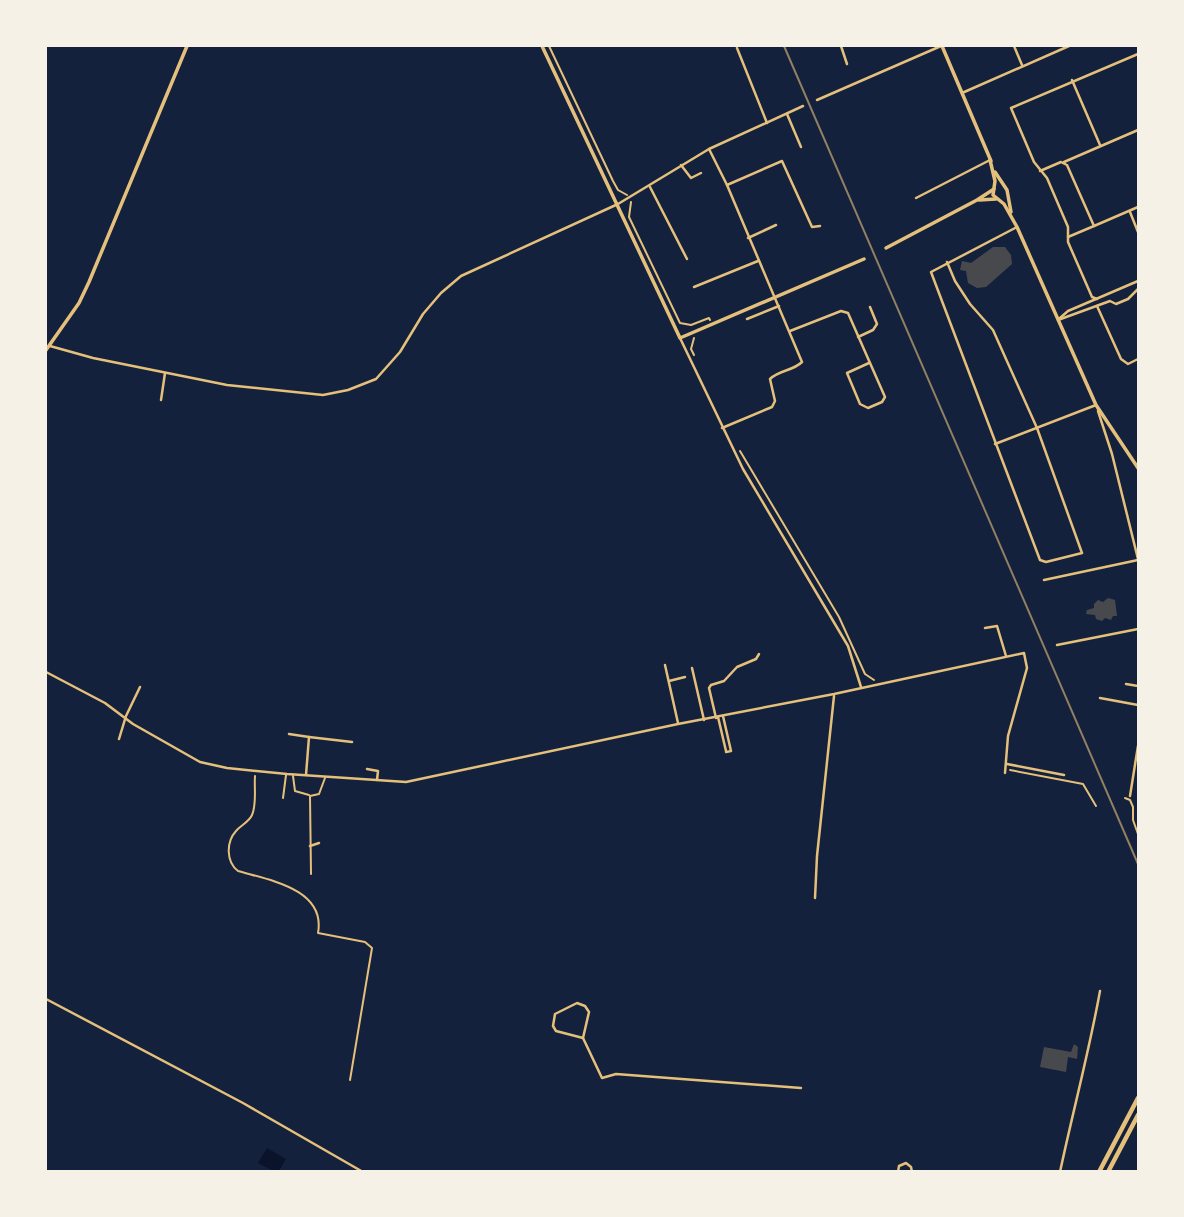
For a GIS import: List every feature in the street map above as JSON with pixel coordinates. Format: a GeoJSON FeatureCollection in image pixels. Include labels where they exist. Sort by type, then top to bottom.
{"type":"FeatureCollection","features":[{"type":"Feature","properties":{"kind":"main road"},"geometry":{"type":"LineString","coordinates":[[1099,1171],[1139,1098]]}},
{"type":"Feature","properties":{"kind":"main road"},"geometry":{"type":"LineString","coordinates":[[1108,1171],[1139,1115]]}},
{"type":"Feature","properties":{"kind":"street"},"geometry":{"type":"LineString","coordinates":[[542,46],[722,428],[743,470],[848,646],[862,687]]}},
{"type":"Feature","properties":{"kind":"street"},"geometry":{"type":"LineString","coordinates":[[841,46],[847,64]]}},
{"type":"Feature","properties":{"kind":"street"},"geometry":{"type":"LineString","coordinates":[[817,100],[942,46],[990,160],[1002,186],[1007,190],[1017,227]]}},
{"type":"Feature","properties":{"kind":"street"},"geometry":{"type":"LineString","coordinates":[[1014,46],[1023,66]]}},
{"type":"Feature","properties":{"kind":"street"},"geometry":{"type":"LineString","coordinates":[[962,93],[1069,46]]}},
{"type":"Feature","properties":{"kind":"street"},"geometry":{"type":"LineString","coordinates":[[46,350],[79,303],[89,282],[187,47]]}},
{"type":"Feature","properties":{"kind":"street"},"geometry":{"type":"LineString","coordinates":[[737,48],[767,123]]}},
{"type":"Feature","properties":{"kind":"street"},"geometry":{"type":"LineString","coordinates":[[1097,299],[1091,297],[1068,237],[1068,227],[1047,178],[1034,162],[1011,108],[1139,54]]}},
{"type":"Feature","properties":{"kind":"street"},"geometry":{"type":"LineString","coordinates":[[1072,80],[1101,146]]}},
{"type":"Feature","properties":{"kind":"street"},"geometry":{"type":"LineString","coordinates":[[50,345],[71,353],[228,385],[323,395],[363,386],[387,369],[423,314],[441,293],[461,276],[618,204],[709,149],[803,106]]}},
{"type":"Feature","properties":{"kind":"street"},"geometry":{"type":"LineString","coordinates":[[787,114],[801,146]]}},
{"type":"Feature","properties":{"kind":"street"},"geometry":{"type":"LineString","coordinates":[[1040,171],[1139,130]]}},
{"type":"Feature","properties":{"kind":"street"},"geometry":{"type":"LineString","coordinates":[[709,149],[802,362],[796,367],[776,373],[770,379],[775,401],[772,407],[722,428]]}},
{"type":"Feature","properties":{"kind":"street"},"geometry":{"type":"LineString","coordinates":[[990,160],[995,181],[993,195],[1007,209],[1017,227],[1096,405],[1137,543],[1139,559],[1044,580]]}},
{"type":"Feature","properties":{"kind":"street"},"geometry":{"type":"LineString","coordinates":[[916,198],[990,160]]}},
{"type":"Feature","properties":{"kind":"street"},"geometry":{"type":"LineString","coordinates":[[727,185],[782,161],[812,227],[820,226]]}},
{"type":"Feature","properties":{"kind":"street"},"geometry":{"type":"LineString","coordinates":[[1064,162],[1094,226]]}},
{"type":"Feature","properties":{"kind":"street"},"geometry":{"type":"LineString","coordinates":[[681,165],[691,178],[701,173]]}},
{"type":"Feature","properties":{"kind":"street"},"geometry":{"type":"LineString","coordinates":[[886,248],[1002,186]]}},
{"type":"Feature","properties":{"kind":"street"},"geometry":{"type":"LineString","coordinates":[[649,187],[687,259]]}},
{"type":"Feature","properties":{"kind":"street"},"geometry":{"type":"LineString","coordinates":[[977,200],[998,199],[1007,195]]}},
{"type":"Feature","properties":{"kind":"street"},"geometry":{"type":"LineString","coordinates":[[1068,237],[1139,207]]}},
{"type":"Feature","properties":{"kind":"street"},"geometry":{"type":"LineString","coordinates":[[1129,211],[1139,232]]}},
{"type":"Feature","properties":{"kind":"street"},"geometry":{"type":"LineString","coordinates":[[748,238],[776,225]]}},
{"type":"Feature","properties":{"kind":"street"},"geometry":{"type":"LineString","coordinates":[[947,262],[955,281],[970,304],[993,330],[1037,428],[1082,553],[1046,562],[1040,560],[931,272],[947,262],[1017,227]]}},
{"type":"Feature","properties":{"kind":"street"},"geometry":{"type":"LineString","coordinates":[[680,338],[864,259]]}},
{"type":"Feature","properties":{"kind":"street"},"geometry":{"type":"LineString","coordinates":[[694,287],[758,261]]}},
{"type":"Feature","properties":{"kind":"street"},"geometry":{"type":"LineString","coordinates":[[1058,320],[1068,311],[1139,281]]}},
{"type":"Feature","properties":{"kind":"street"},"geometry":{"type":"LineString","coordinates":[[1058,320],[1110,301],[1116,304],[1128,299],[1139,289]]}},
{"type":"Feature","properties":{"kind":"street"},"geometry":{"type":"LineString","coordinates":[[747,319],[779,306]]}},
{"type":"Feature","properties":{"kind":"street"},"geometry":{"type":"LineString","coordinates":[[1097,306],[1121,359],[1128,364],[1139,359]]}},
{"type":"Feature","properties":{"kind":"street"},"geometry":{"type":"LineString","coordinates":[[858,337],[873,330],[877,324],[870,307]]}},
{"type":"Feature","properties":{"kind":"street"},"geometry":{"type":"LineString","coordinates":[[790,331],[843,311],[848,313],[885,399],[868,408],[860,404],[847,373],[869,363]]}},
{"type":"Feature","properties":{"kind":"street"},"geometry":{"type":"LineString","coordinates":[[161,400],[165,373]]}},
{"type":"Feature","properties":{"kind":"street"},"geometry":{"type":"LineString","coordinates":[[995,444],[1096,405]]}},
{"type":"Feature","properties":{"kind":"street"},"geometry":{"type":"LineString","coordinates":[[1096,405],[1139,468]]}},
{"type":"Feature","properties":{"kind":"street"},"geometry":{"type":"LineString","coordinates":[[985,628],[997,626],[1006,656]]}},
{"type":"Feature","properties":{"kind":"street"},"geometry":{"type":"LineString","coordinates":[[1056,645],[1139,629]]}},
{"type":"Feature","properties":{"kind":"street"},"geometry":{"type":"LineString","coordinates":[[46,672],[105,703],[126,716],[133,724],[200,762],[293,775],[406,782],[1024,653],[1027,668],[1008,736],[1005,771]]}},
{"type":"Feature","properties":{"kind":"street"},"geometry":{"type":"LineString","coordinates":[[723,716],[731,751],[726,752],[710,685],[724,681],[737,667],[756,659],[759,654]]}},
{"type":"Feature","properties":{"kind":"street"},"geometry":{"type":"LineString","coordinates":[[665,664],[678,724]]}},
{"type":"Feature","properties":{"kind":"street"},"geometry":{"type":"LineString","coordinates":[[692,668],[704,720]]}},
{"type":"Feature","properties":{"kind":"street"},"geometry":{"type":"LineString","coordinates":[[669,681],[685,677]]}},
{"type":"Feature","properties":{"kind":"street"},"geometry":{"type":"LineString","coordinates":[[1126,684],[1139,686]]}},
{"type":"Feature","properties":{"kind":"street"},"geometry":{"type":"LineString","coordinates":[[119,739],[126,716],[140,687]]}},
{"type":"Feature","properties":{"kind":"street"},"geometry":{"type":"LineString","coordinates":[[815,898],[834,694]]}},
{"type":"Feature","properties":{"kind":"street"},"geometry":{"type":"LineString","coordinates":[[1100,698],[1139,705]]}},
{"type":"Feature","properties":{"kind":"street"},"geometry":{"type":"LineString","coordinates":[[289,734],[352,742]]}},
{"type":"Feature","properties":{"kind":"street"},"geometry":{"type":"LineString","coordinates":[[306,775],[309,737]]}},
{"type":"Feature","properties":{"kind":"street"},"geometry":{"type":"LineString","coordinates":[[1130,796],[1139,746]]}},
{"type":"Feature","properties":{"kind":"street"},"geometry":{"type":"LineString","coordinates":[[1007,764],[1063,775]]}},
{"type":"Feature","properties":{"kind":"street"},"geometry":{"type":"LineString","coordinates":[[368,769],[378,771],[377,780]]}},
{"type":"Feature","properties":{"kind":"street"},"geometry":{"type":"LineString","coordinates":[[310,846],[319,844]]}},
{"type":"Feature","properties":{"kind":"street"},"geometry":{"type":"LineString","coordinates":[[811,860],[817,856]]}},
{"type":"Feature","properties":{"kind":"street"},"geometry":{"type":"LineString","coordinates":[[1060,1171],[1091,1045],[1100,991]]}},
{"type":"Feature","properties":{"kind":"street"},"geometry":{"type":"LineString","coordinates":[[46,999],[243,1103],[363,1171]]}},
{"type":"Feature","properties":{"kind":"street"},"geometry":{"type":"LineString","coordinates":[[583,1038],[556,1031],[553,1026],[555,1014],[578,1003],[585,1006],[589,1012],[583,1038],[602,1078],[616,1074],[802,1088]]}},
{"type":"Feature","properties":{"kind":"street"},"geometry":{"type":"LineString","coordinates":[[898,1171],[899,1166],[906,1163],[912,1171]]}},
{"type":"Feature","properties":{"kind":"lane"},"geometry":{"type":"LineString","coordinates":[[178,46],[187,47]]}},
{"type":"Feature","properties":{"kind":"lane"},"geometry":{"type":"LineString","coordinates":[[283,798],[287,774]]}},
{"type":"Feature","properties":{"kind":"lane"},"geometry":{"type":"LineString","coordinates":[[293,775],[295,791],[310,796],[319,794],[326,776]]}},
{"type":"Feature","properties":{"kind":"lane"},"geometry":{"type":"LineString","coordinates":[[310,796],[311,874]]}},
{"type":"Feature","properties":{"kind":"path"},"geometry":{"type":"LineString","coordinates":[[549,46],[613,181],[618,190],[628,195]]}},
{"type":"Feature","properties":{"kind":"path"},"geometry":{"type":"LineString","coordinates":[[631,201],[629,217],[680,323],[691,325],[709,318]]}},
{"type":"Feature","properties":{"kind":"path"},"geometry":{"type":"LineString","coordinates":[[695,358],[691,349],[696,336]]}},
{"type":"Feature","properties":{"kind":"path"},"geometry":{"type":"LineString","coordinates":[[735,442],[839,617],[865,674],[874,680],[875,684]]}},
{"type":"Feature","properties":{"kind":"path"},"geometry":{"type":"LineString","coordinates":[[256,771],[254,810],[251,818],[235,831],[231,840],[229,859],[232,867],[288,887],[309,899],[319,917],[318,933],[365,942],[372,948],[350,1080]]}},
{"type":"Feature","properties":{"kind":"path"},"geometry":{"type":"LineString","coordinates":[[1005,771],[1083,784],[1096,806]]}},
{"type":"Feature","properties":{"kind":"path"},"geometry":{"type":"LineString","coordinates":[[1125,798],[1130,800],[1133,807],[1133,820],[1139,834]]}},
{"type":"Feature","properties":{"kind":"water"},"geometry":{"type":"Polygon","coordinates":[[[267,1148],[286,1159],[279,1171],[273,1171],[258,1163],[267,1148]]]}},
{"type":"Feature","properties":{"kind":"building"},"geometry":{"type":"Polygon","coordinates":[[[993,247],[1005,247],[1011,255],[1012,264],[986,287],[977,288],[968,283],[966,271],[960,270],[962,261],[971,263],[993,247]]]}},
{"type":"Feature","properties":{"kind":"building"},"geometry":{"type":"Polygon","coordinates":[[[1108,598],[1115,600],[1117,616],[1102,621],[1096,619],[1095,615],[1086,614],[1087,610],[1094,608],[1098,600],[1103,602],[1108,598]]]}},
{"type":"Feature","properties":{"kind":"building"},"geometry":{"type":"Polygon","coordinates":[[[1074,1044],[1078,1047],[1077,1059],[1068,1057],[1066,1072],[1040,1067],[1044,1047],[1071,1052],[1074,1044]]]}},
{"type":"Feature","properties":{"kind":"railway"},"geometry":{"type":"LineString","coordinates":[[784,46],[1138,864]]}}]}
